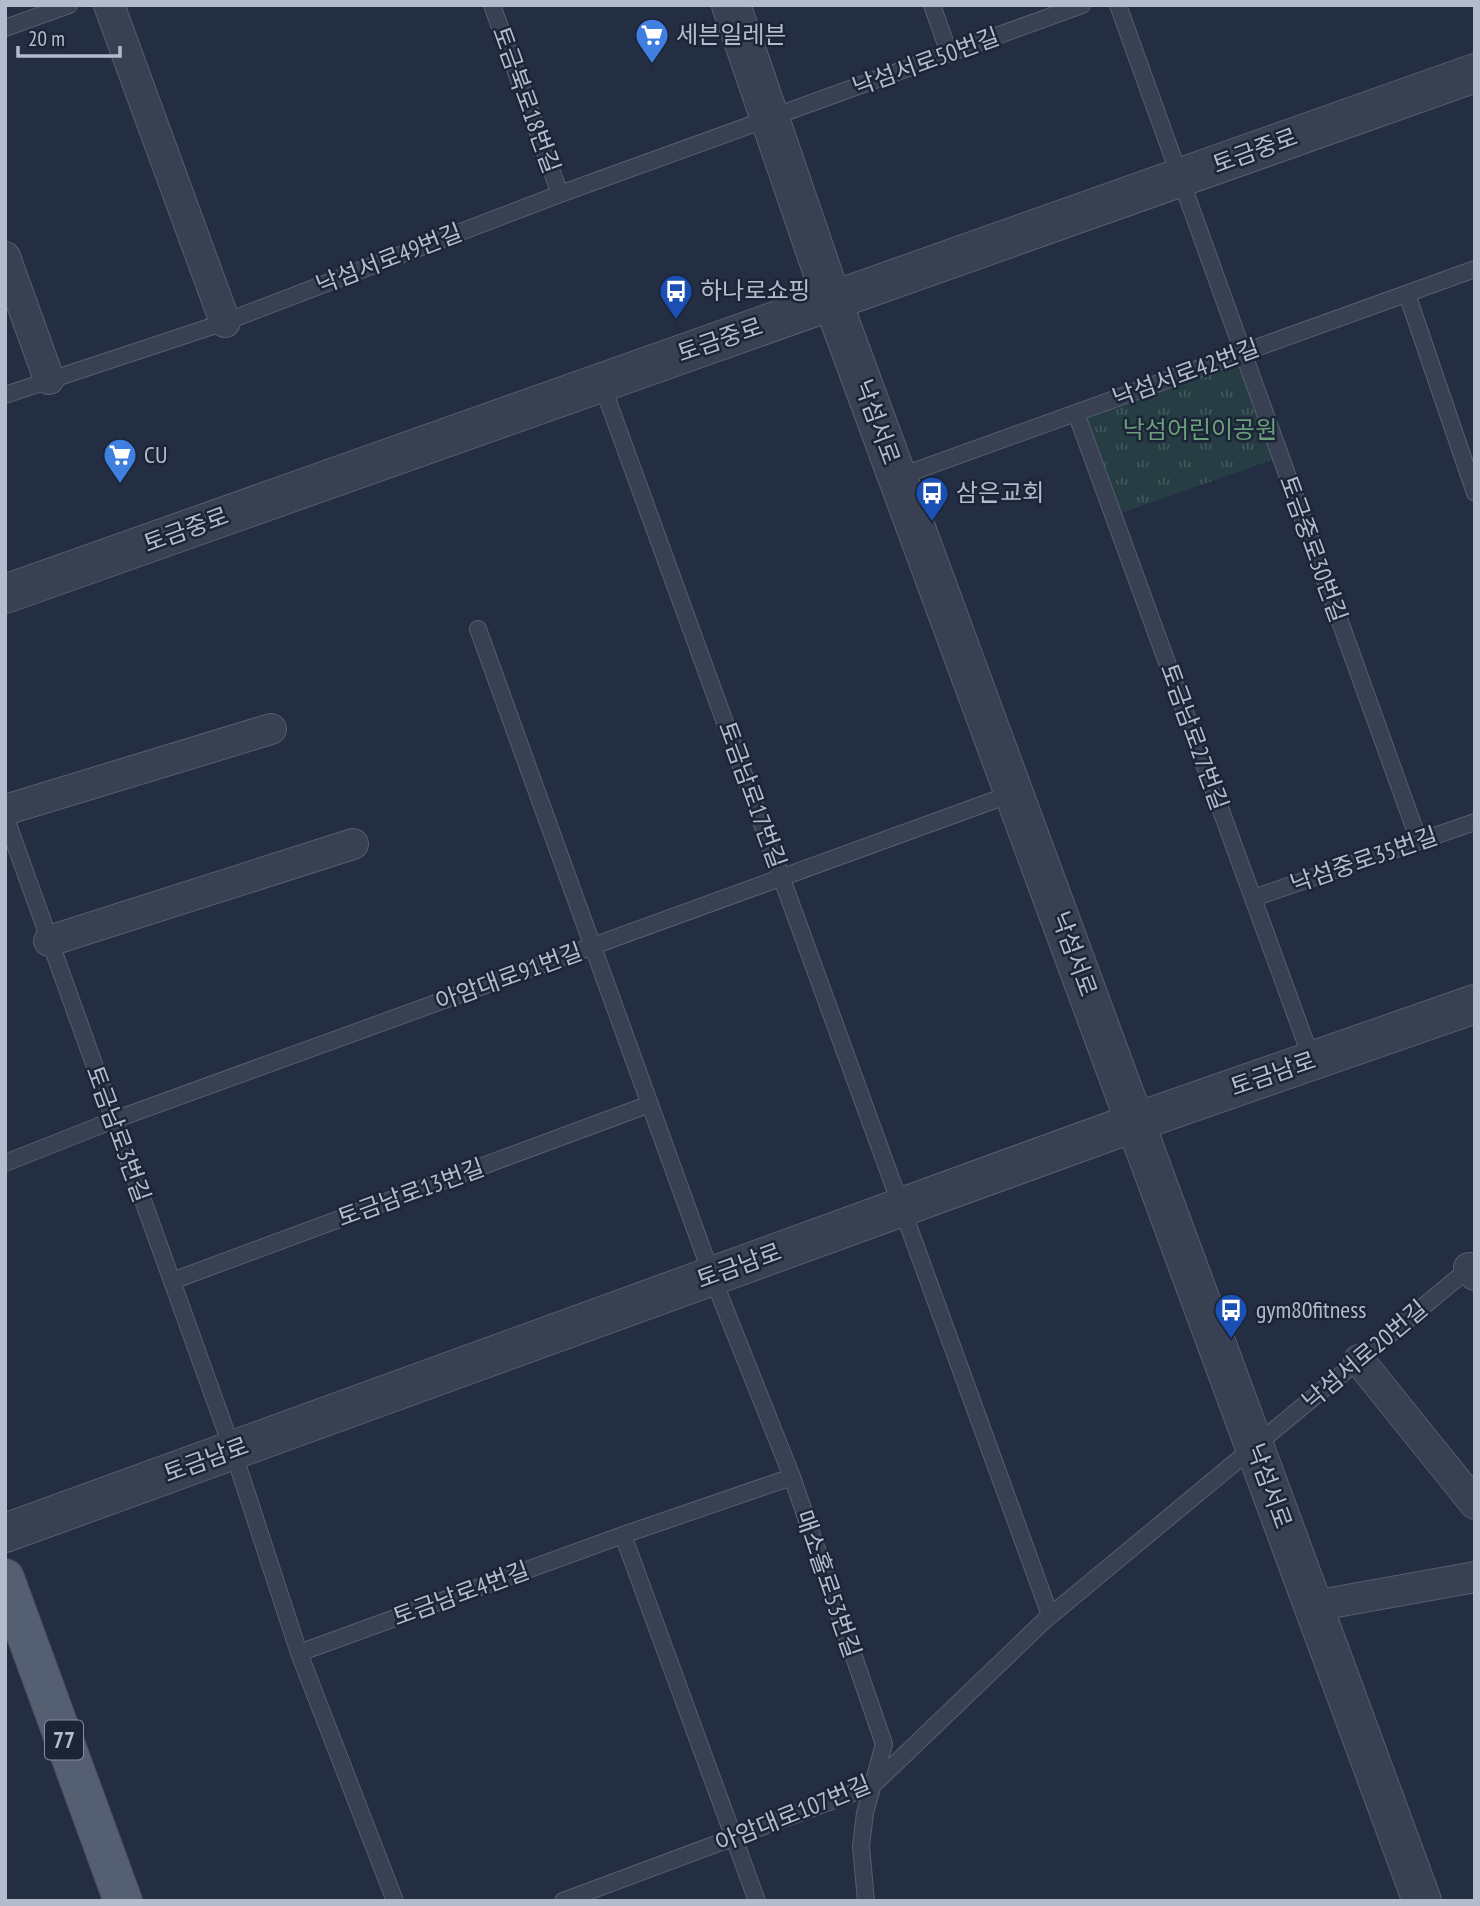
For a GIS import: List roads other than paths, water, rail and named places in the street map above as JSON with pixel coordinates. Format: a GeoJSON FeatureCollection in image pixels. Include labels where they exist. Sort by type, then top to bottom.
{"type":"FeatureCollection","features":[{"type":"Feature","properties":{"kind":"main road","name":"77"},"geometry":{"type":"LineString","coordinates":[[5,1578],[122,1901]]}},
{"type":"Feature","properties":{"kind":"street"},"geometry":{"type":"LineString","coordinates":[[109,5],[225,322]]}},
{"type":"Feature","properties":{"kind":"street","name":"낙섬서로"},"geometry":{"type":"LineString","coordinates":[[730,5],[832,300],[1422,1901]]}},
{"type":"Feature","properties":{"kind":"street","name":"토금중로"},"geometry":{"type":"LineString","coordinates":[[5,594],[1475,73]]}},
{"type":"Feature","properties":{"kind":"street"},"geometry":{"type":"LineString","coordinates":[[5,257],[49,379]]}},
{"type":"Feature","properties":{"kind":"street"},"geometry":{"type":"LineString","coordinates":[[5,810],[271,729]]}},
{"type":"Feature","properties":{"kind":"street"},"geometry":{"type":"LineString","coordinates":[[49,942],[353,844]]}},
{"type":"Feature","properties":{"kind":"street","name":"토금남로"},"geometry":{"type":"LineString","coordinates":[[5,1533],[1136,1122],[1475,1004]]}},
{"type":"Feature","properties":{"kind":"street"},"geometry":{"type":"LineString","coordinates":[[1359,1360],[1475,1504]]}},
{"type":"Feature","properties":{"kind":"street"},"geometry":{"type":"LineString","coordinates":[[1314,1606],[1475,1577]]}},
{"type":"Feature","properties":{"kind":"lane"},"geometry":{"type":"LineString","coordinates":[[5,28],[69,5]]}},
{"type":"Feature","properties":{"kind":"lane","name":"토금북로18번길"},"geometry":{"type":"LineString","coordinates":[[492,5],[560,194]]}},
{"type":"Feature","properties":{"kind":"lane"},"geometry":{"type":"LineString","coordinates":[[932,5],[950,53]]}},
{"type":"Feature","properties":{"kind":"lane","name":"낙섬서로50번길"},"geometry":{"type":"LineString","coordinates":[[771,118],[1082,5]]}},
{"type":"Feature","properties":{"kind":"lane","name":"토금중로30번길"},"geometry":{"type":"LineString","coordinates":[[1118,5],[1178,178],[1419,841]]}},
{"type":"Feature","properties":{"kind":"lane","name":"낙섬서로49번길"},"geometry":{"type":"LineString","coordinates":[[5,395],[225,322],[560,194],[771,118]]}},
{"type":"Feature","properties":{"kind":"lane","name":"낙섬서로42번길"},"geometry":{"type":"LineString","coordinates":[[898,477],[1475,269]]}},
{"type":"Feature","properties":{"kind":"lane"},"geometry":{"type":"LineString","coordinates":[[1407,294],[1475,493]]}},
{"type":"Feature","properties":{"kind":"lane","name":"토금남로17번길"},"geometry":{"type":"LineString","coordinates":[[601,382],[902,1207]]}},
{"type":"Feature","properties":{"kind":"lane","name":"토금남로27번길"},"geometry":{"type":"LineString","coordinates":[[1076,413],[1312,1060]]}},
{"type":"Feature","properties":{"kind":"lane"},"geometry":{"type":"LineString","coordinates":[[478,629],[712,1276]]}},
{"type":"Feature","properties":{"kind":"lane","name":"아암대로91번길"},"geometry":{"type":"LineString","coordinates":[[5,1163],[114,1120],[1014,793]]}},
{"type":"Feature","properties":{"kind":"lane","name":"토금남로3번길"},"geometry":{"type":"LineString","coordinates":[[5,816],[233,1451]]}},
{"type":"Feature","properties":{"kind":"lane","name":"낙섬중로35번길"},"geometry":{"type":"LineString","coordinates":[[1253,898],[1475,822]]}},
{"type":"Feature","properties":{"kind":"lane","name":"토금남로13번길"},"geometry":{"type":"LineString","coordinates":[[172,1281],[650,1104]]}},
{"type":"Feature","properties":{"kind":"lane"},"geometry":{"type":"LineString","coordinates":[[902,1207],[1049,1615]]}},
{"type":"Feature","properties":{"kind":"lane","name":"낙섬서로20번길"},"geometry":{"type":"LineString","coordinates":[[1255,1446],[1473,1269]]}},
{"type":"Feature","properties":{"kind":"lane","name":"매소홀로53번길"},"geometry":{"type":"LineString","coordinates":[[712,1276],[792,1477],[884,1744],[865,1812],[861,1846],[866,1901]]}},
{"type":"Feature","properties":{"kind":"lane","name":"아암대로107번길"},"geometry":{"type":"LineString","coordinates":[[563,1901],[872,1786],[1049,1615],[1255,1446]]}},
{"type":"Feature","properties":{"kind":"lane"},"geometry":{"type":"LineString","coordinates":[[233,1451],[299,1653],[395,1901]]}},
{"type":"Feature","properties":{"kind":"lane","name":"토금남로4번길"},"geometry":{"type":"LineString","coordinates":[[299,1653],[623,1535],[792,1477]]}},
{"type":"Feature","properties":{"kind":"lane"},"geometry":{"type":"LineString","coordinates":[[623,1535],[757,1901]]}},
{"type":"Feature","properties":{"kind":"place","name":"세븐일레븐"},"geometry":{"type":"Point","coordinates":[652,65]}},
{"type":"Feature","properties":{"kind":"place","name":"하나로쇼핑"},"geometry":{"type":"Point","coordinates":[676,321]}},
{"type":"Feature","properties":{"kind":"place","name":"CU"},"geometry":{"type":"Point","coordinates":[120,485]}},
{"type":"Feature","properties":{"kind":"place","name":"삼은교회"},"geometry":{"type":"Point","coordinates":[932,523]}},
{"type":"Feature","properties":{"kind":"place","name":"gym80fitness"},"geometry":{"type":"Point","coordinates":[1231,1340]}},
{"type":"Feature","properties":{"kind":"park label","name":"낙섬어린이공원"},"geometry":{"type":"Point","coordinates":[1200,430]}}]}
